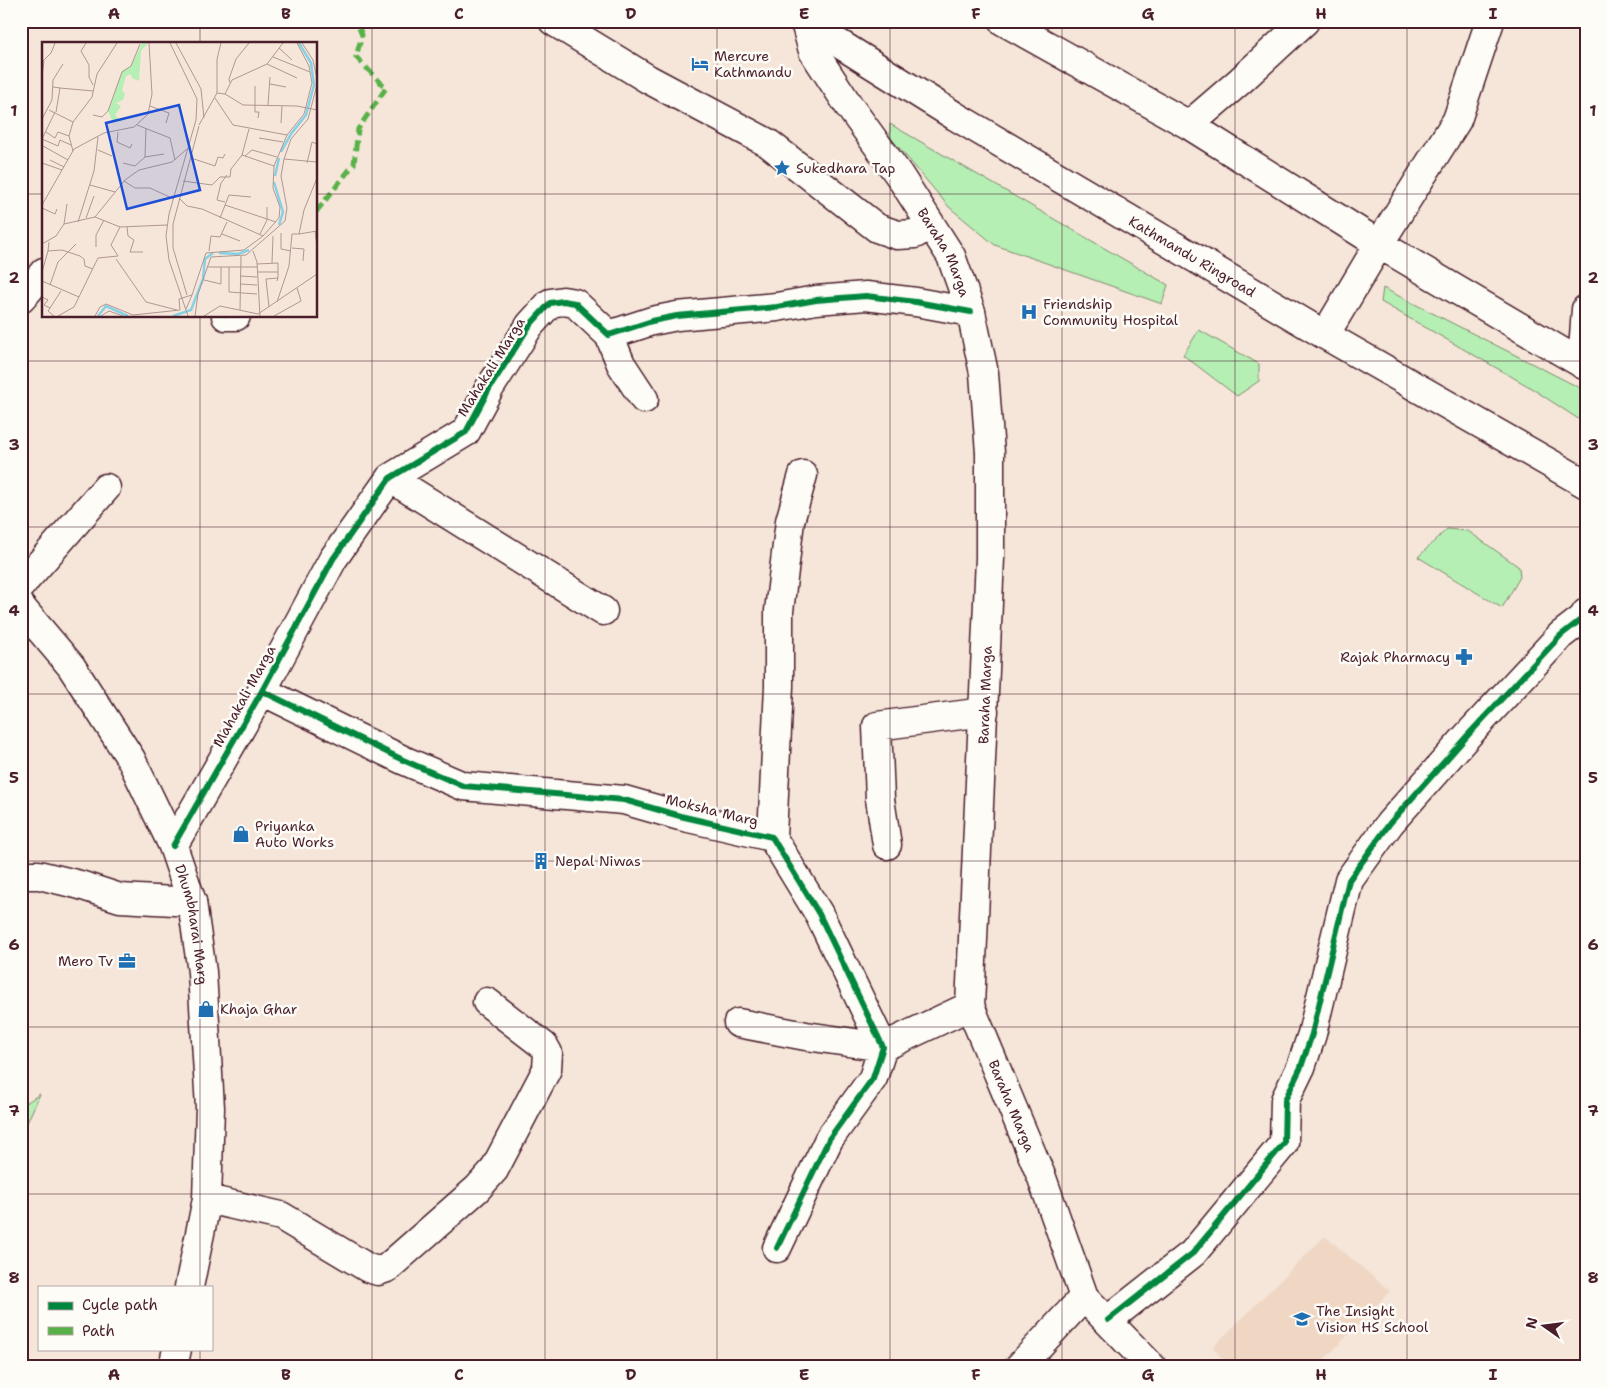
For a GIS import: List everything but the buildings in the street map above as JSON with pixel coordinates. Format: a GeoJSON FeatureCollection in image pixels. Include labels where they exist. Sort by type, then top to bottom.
{"type":"FeatureCollection","features":[{"type":"Feature","properties":{"kind":"main road"},"geometry":{"type":"LineString","coordinates":[[553,21],[648,79],[768,143],[877,228],[897,235],[915,234],[930,225]]}},
{"type":"Feature","properties":{"kind":"main road"},"geometry":{"type":"LineString","coordinates":[[1003,21],[1189,125],[1380,244],[1584,365],[1586,309]]}},
{"type":"Feature","properties":{"kind":"main road"},"geometry":{"type":"LineString","coordinates":[[1189,125],[1240,81],[1304,21]]}},
{"type":"Feature","properties":{"kind":"main road"},"geometry":{"type":"LineString","coordinates":[[1325,335],[1457,120],[1490,21]]}},
{"type":"Feature","properties":{"kind":"main road","name":"Baraha Marga"},"geometry":{"type":"LineString","coordinates":[[804,22],[813,51],[848,106],[899,175],[950,256],[971,312],[984,373],[990,453],[990,558],[970,1006],[1042,1178],[1084,1297],[1152,1367]]}},
{"type":"Feature","properties":{"kind":"main road","name":"Kathmandu Ringroad"},"geometry":{"type":"LineString","coordinates":[[804,22],[955,116],[1325,335],[1581,475]]}},
{"type":"Feature","properties":{"kind":"main road"},"geometry":{"type":"LineString","coordinates":[[21,300],[42,274]]}},
{"type":"Feature","properties":{"kind":"main road"},"geometry":{"type":"LineString","coordinates":[[609,335],[652,321],[676,316],[777,307],[816,300],[866,296],[916,302],[971,312]]}},
{"type":"Feature","properties":{"kind":"main road","name":"Mahakali Marga"},"geometry":{"type":"LineString","coordinates":[[173,846],[262,691],[333,559],[390,478],[466,432],[489,389],[530,325],[550,303],[564,301],[575,303],[609,335],[621,364],[644,399]]}},
{"type":"Feature","properties":{"kind":"main road"},"geometry":{"type":"LineString","coordinates":[[772,837],[779,686],[779,611],[790,521],[803,475]]}},
{"type":"Feature","properties":{"kind":"main road"},"geometry":{"type":"LineString","coordinates":[[390,478],[603,611]]}},
{"type":"Feature","properties":{"kind":"main road"},"geometry":{"type":"LineString","coordinates":[[21,584],[106,488]]}},
{"type":"Feature","properties":{"kind":"main road","name":"Dhumbharai Marg"},"geometry":{"type":"LineString","coordinates":[[21,607],[71,666],[126,751],[173,846],[192,902],[202,972],[210,1108],[207,1199],[189,1286]]}},
{"type":"Feature","properties":{"kind":"main road"},"geometry":{"type":"LineString","coordinates":[[1108,1320],[1193,1253],[1284,1143],[1285,1100],[1301,1067],[1312,1034],[1349,880],[1390,823],[1461,742],[1561,635],[1585,617]]}},
{"type":"Feature","properties":{"kind":"main road","name":"Moksha Marg"},"geometry":{"type":"LineString","coordinates":[[262,691],[403,760],[463,786],[624,800],[680,816],[772,837],[819,914],[883,1047]]}},
{"type":"Feature","properties":{"kind":"main road"},"geometry":{"type":"LineString","coordinates":[[886,845],[880,799],[876,726],[984,712]]}},
{"type":"Feature","properties":{"kind":"main road"},"geometry":{"type":"LineString","coordinates":[[21,874],[39,875],[80,885],[120,898],[192,902]]}},
{"type":"Feature","properties":{"kind":"main road"},"geometry":{"type":"LineString","coordinates":[[207,1199],[281,1216],[368,1268],[378,1271],[387,1268],[477,1189],[494,1170],[546,1068],[548,1053],[544,1046],[487,1002]]}},
{"type":"Feature","properties":{"kind":"main road"},"geometry":{"type":"LineString","coordinates":[[738,1023],[806,1036],[883,1047],[970,1006]]}},
{"type":"Feature","properties":{"kind":"main road"},"geometry":{"type":"LineString","coordinates":[[777,1248],[829,1139],[873,1078],[883,1047]]}},
{"type":"Feature","properties":{"kind":"main road"},"geometry":{"type":"LineString","coordinates":[[1019,1367],[1084,1297]]}},
{"type":"Feature","properties":{"kind":"main road"},"geometry":{"type":"LineString","coordinates":[[173,1367],[177,1350]]}},
{"type":"Feature","properties":{"kind":"shaded area","name":"The Insight Vision HS School"},"geometry":{"type":"Polygon","coordinates":[[[1325,1236],[1390,1291],[1317,1367],[1228,1367],[1213,1347],[1325,1236]]]}},
{"type":"Feature","properties":{"kind":"green space"},"geometry":{"type":"Polygon","coordinates":[[[890,124],[1168,285],[1162,304],[995,245],[949,207],[890,137],[890,124]]]}},
{"type":"Feature","properties":{"kind":"green space"},"geometry":{"type":"Polygon","coordinates":[[[1383,288],[1586,391],[1586,424],[1528,386],[1381,302],[1383,288]]]}},
{"type":"Feature","properties":{"kind":"green space"},"geometry":{"type":"Polygon","coordinates":[[[1199,330],[1259,364],[1259,381],[1237,396],[1183,355],[1199,330]]]}},
{"type":"Feature","properties":{"kind":"green space"},"geometry":{"type":"Polygon","coordinates":[[[1447,529],[1468,531],[1519,567],[1520,577],[1502,608],[1418,557],[1447,529]]]}},
{"type":"Feature","properties":{"kind":"green space"},"geometry":{"type":"Polygon","coordinates":[[[40,1094],[21,1136],[21,1106],[40,1094]]]}},
{"type":"Feature","properties":{"kind":"marked path"},"geometry":{"type":"LineString","coordinates":[[318,209],[354,164],[358,129],[386,88],[356,57],[362,35],[356,21]]}},
{"type":"Feature","properties":{"kind":"cycle path"},"geometry":{"type":"LineString","coordinates":[[173,846],[262,691],[333,559],[390,478],[466,432],[489,389],[530,325],[550,303],[563,301],[575,303],[609,335],[652,321],[677,316],[777,307],[816,300],[866,296],[916,302],[971,312]]}},
{"type":"Feature","properties":{"kind":"cycle path"},"geometry":{"type":"LineString","coordinates":[[1108,1320],[1193,1253],[1284,1143],[1285,1100],[1301,1067],[1312,1034],[1349,880],[1390,823],[1468,735],[1561,635],[1583,618],[1586,613]]}},
{"type":"Feature","properties":{"kind":"cycle path"},"geometry":{"type":"LineString","coordinates":[[262,691],[403,760],[463,786],[624,800],[680,816],[772,837],[819,914],[883,1047],[873,1078],[829,1139],[777,1248]]}},
{"type":"Feature","properties":{"kind":"place","name":"Mercure Kathmandu"},"geometry":{"type":"Point","coordinates":[700,64]}},
{"type":"Feature","properties":{"kind":"place","name":"Sukedhara Tap"},"geometry":{"type":"Point","coordinates":[782,168]}},
{"type":"Feature","properties":{"kind":"place","name":"Friendship Community Hospital"},"geometry":{"type":"Point","coordinates":[1029,312]}},
{"type":"Feature","properties":{"kind":"place","name":"Rajak Pharmacy"},"geometry":{"type":"Point","coordinates":[1464,657]}},
{"type":"Feature","properties":{"kind":"place","name":"Priyanka Auto Works"},"geometry":{"type":"Point","coordinates":[241,834]}},
{"type":"Feature","properties":{"kind":"place","name":"Nepal Niwas"},"geometry":{"type":"Point","coordinates":[541,861]}},
{"type":"Feature","properties":{"kind":"place","name":"Mero Tv"},"geometry":{"type":"Point","coordinates":[127,961]}},
{"type":"Feature","properties":{"kind":"place","name":"Khaja Ghar"},"geometry":{"type":"Point","coordinates":[206,1009]}},
{"type":"Feature","properties":{"kind":"place","name":"The Insight Vision HS School"},"geometry":{"type":"Point","coordinates":[1302,1319]}}]}
